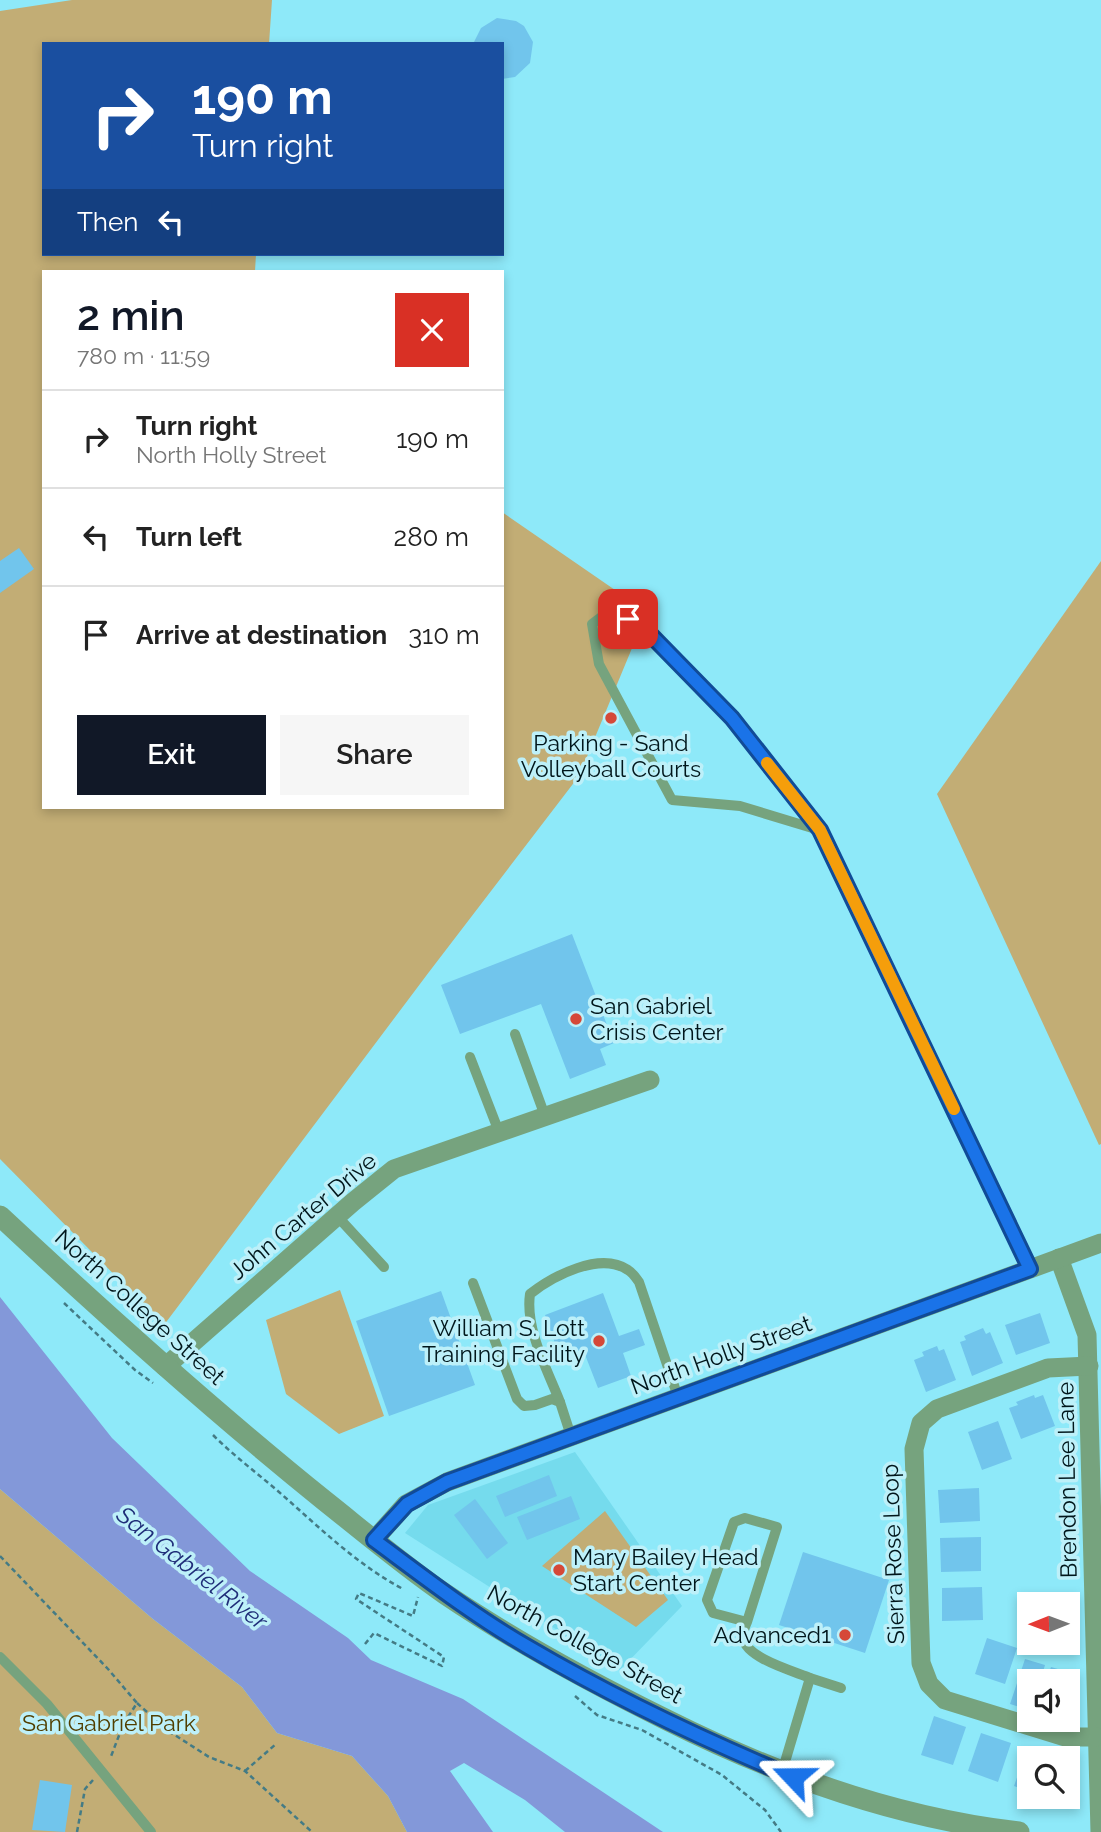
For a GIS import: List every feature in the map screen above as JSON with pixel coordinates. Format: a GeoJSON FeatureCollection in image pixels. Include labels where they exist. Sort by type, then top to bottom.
{"type":"FeatureCollection","features":[{"type":"Feature","properties":{"kind":"street","name":"John Carter Drive"},"geometry":{"type":"LineString","coordinates":[[165,1367],[394,1169],[650,1080]]}},
{"type":"Feature","properties":{"kind":"street","name":"North College Street"},"geometry":{"type":"LineString","coordinates":[[0,1216],[165,1367],[275,1460],[443,1592],[526,1646],[608,1691],[715,1744],[782,1772],[878,1803],[985,1828],[1019,1832]]}},
{"type":"Feature","properties":{"kind":"street","name":"North Holly Street"},"geometry":{"type":"LineString","coordinates":[[374,1540],[407,1504],[447,1482],[1101,1243]]}},
{"type":"Feature","properties":{"kind":"street","name":"Brendon Lee Lane"},"geometry":{"type":"LineString","coordinates":[[1059,1258],[1087,1335],[1100,1832]]}},
{"type":"Feature","properties":{"kind":"street","name":"Sierra Rose Loop"},"geometry":{"type":"LineString","coordinates":[[1089,1366],[1048,1368],[937,1409],[921,1423],[914,1449],[921,1663],[929,1684],[945,1700],[1065,1737],[1097,1737]]}},
{"type":"Feature","properties":{"kind":"lane"},"geometry":{"type":"LineString","coordinates":[[820,830],[740,806],[672,800],[599,664],[592,624],[612,609],[645,629],[732,718],[820,830],[1030,1269]]}},
{"type":"Feature","properties":{"kind":"lane"},"geometry":{"type":"LineString","coordinates":[[515,1034],[545,1116]]}},
{"type":"Feature","properties":{"kind":"lane"},"geometry":{"type":"LineString","coordinates":[[470,1057],[499,1132]]}},
{"type":"Feature","properties":{"kind":"lane"},"geometry":{"type":"LineString","coordinates":[[337,1216],[384,1267]]}},
{"type":"Feature","properties":{"kind":"lane"},"geometry":{"type":"LineString","coordinates":[[571,1436],[531,1325],[528,1308],[530,1294],[567,1273],[597,1264],[615,1264],[629,1270],[639,1282],[678,1397]]}},
{"type":"Feature","properties":{"kind":"lane"},"geometry":{"type":"LineString","coordinates":[[474,1283],[517,1399],[524,1406],[552,1399],[560,1402]]}},
{"type":"Feature","properties":{"kind":"lane"},"geometry":{"type":"LineString","coordinates":[[747,1622],[713,1613],[707,1600],[734,1522],[745,1518],[777,1527],[747,1622],[742,1637],[746,1647],[757,1656],[841,1688]]}},
{"type":"Feature","properties":{"kind":"lane"},"geometry":{"type":"LineString","coordinates":[[0,1657],[47,1704],[151,1832]]}},
{"type":"Feature","properties":{"kind":"lane"},"geometry":{"type":"LineString","coordinates":[[782,1772],[810,1678]]}},
{"type":"Feature","properties":{"kind":"path"},"geometry":{"type":"LineString","coordinates":[[0,1556],[137,1703],[167,1730],[209,1757],[245,1772],[312,1832]]}},
{"type":"Feature","properties":{"kind":"path"},"geometry":{"type":"LineString","coordinates":[[365,1644],[374,1633],[442,1666],[444,1657],[356,1599],[359,1593],[413,1616],[418,1597]]}},
{"type":"Feature","properties":{"kind":"path"},"geometry":{"type":"LineString","coordinates":[[110,1759],[123,1725],[137,1703]]}},
{"type":"Feature","properties":{"kind":"path"},"geometry":{"type":"LineString","coordinates":[[245,1772],[276,1744]]}},
{"type":"Feature","properties":{"kind":"path"},"geometry":{"type":"LineString","coordinates":[[77,1832],[85,1789],[96,1777]]}},
{"type":"Feature","properties":{"kind":"shaded area","name":"Mary Bailey Head Start Center"},"geometry":{"type":"Polygon","coordinates":[[[575,1452],[682,1606],[620,1670],[405,1533],[428,1505],[575,1452]]]}},
{"type":"Feature","properties":{"kind":"green space"},"geometry":{"type":"Polygon","coordinates":[[[72,0],[272,0],[269,42],[42,42],[42,256],[256,256],[255,270],[42,270],[42,809],[504,809],[504,513],[647,612],[579,776],[164,1325],[0,1159],[0,11],[72,0]]]}},
{"type":"Feature","properties":{"kind":"green space"},"geometry":{"type":"Polygon","coordinates":[[[1101,561],[1101,1144],[1099,1145],[937,794],[1101,561]]]}},
{"type":"Feature","properties":{"kind":"green space"},"geometry":{"type":"Polygon","coordinates":[[[340,1290],[384,1416],[339,1434],[286,1394],[266,1320],[340,1290]]]}},
{"type":"Feature","properties":{"kind":"green space","name":"San Gabriel Park"},"geometry":{"type":"Polygon","coordinates":[[[0,1489],[153,1619],[242,1687],[277,1733],[352,1756],[388,1796],[407,1832],[0,1832],[0,1489]]]}},
{"type":"Feature","properties":{"kind":"green space"},"geometry":{"type":"Polygon","coordinates":[[[605,1511],[668,1600],[636,1627],[542,1566],[605,1511]]]}},
{"type":"Feature","properties":{"kind":"water","name":"San Gabriel River"},"geometry":{"type":"Polygon","coordinates":[[[0,1297],[112,1438],[250,1571],[348,1638],[371,1660],[463,1699],[663,1832],[565,1832],[525,1800],[464,1763],[450,1771],[493,1832],[407,1832],[388,1796],[352,1756],[277,1733],[242,1687],[153,1619],[0,1489],[0,1297]]]}},
{"type":"Feature","properties":{"kind":"building"},"geometry":{"type":"Polygon","coordinates":[[[497,18],[516,21],[524,26],[533,42],[530,63],[515,77],[504,79],[504,42],[474,42],[481,28],[497,18]]]}},
{"type":"Feature","properties":{"kind":"building"},"geometry":{"type":"Polygon","coordinates":[[[19,548],[34,569],[0,593],[0,561],[19,548]]]}},
{"type":"Feature","properties":{"kind":"building","name":"San Gabriel Crisis Center"},"geometry":{"type":"Polygon","coordinates":[[[572,934],[614,1043],[600,1049],[606,1065],[570,1079],[541,1004],[460,1034],[441,985],[572,934]]]}},
{"type":"Feature","properties":{"kind":"building"},"geometry":{"type":"Polygon","coordinates":[[[441,1291],[475,1385],[389,1416],[356,1321],[441,1291]]]}},
{"type":"Feature","properties":{"kind":"building","name":"William S. Lott Training Facility"},"geometry":{"type":"Polygon","coordinates":[[[603,1293],[619,1336],[639,1329],[645,1345],[623,1353],[631,1376],[598,1388],[584,1352],[561,1360],[545,1315],[603,1293]]]}},
{"type":"Feature","properties":{"kind":"building"},"geometry":{"type":"Polygon","coordinates":[[[1040,1313],[1050,1343],[1016,1355],[1005,1325],[1040,1313]]]}},
{"type":"Feature","properties":{"kind":"building"},"geometry":{"type":"Polygon","coordinates":[[[983,1328],[986,1334],[990,1332],[1003,1363],[972,1376],[960,1342],[966,1340],[964,1336],[983,1328]]]}},
{"type":"Feature","properties":{"kind":"building"},"geometry":{"type":"Polygon","coordinates":[[[937,1346],[939,1351],[944,1349],[956,1380],[926,1392],[914,1360],[924,1356],[922,1352],[937,1346]]]}},
{"type":"Feature","properties":{"kind":"building"},"geometry":{"type":"Polygon","coordinates":[[[1034,1395],[1035,1398],[1043,1395],[1055,1426],[1021,1439],[1009,1408],[1034,1395]]]}},
{"type":"Feature","properties":{"kind":"building"},"geometry":{"type":"Polygon","coordinates":[[[998,1421],[1012,1459],[982,1470],[968,1432],[998,1421]]]}},
{"type":"Feature","properties":{"kind":"building"},"geometry":{"type":"Polygon","coordinates":[[[549,1475],[557,1496],[505,1517],[496,1496],[549,1475]]]}},
{"type":"Feature","properties":{"kind":"building"},"geometry":{"type":"Polygon","coordinates":[[[979,1488],[980,1521],[940,1523],[938,1490],[979,1488]]]}},
{"type":"Feature","properties":{"kind":"building"},"geometry":{"type":"Polygon","coordinates":[[[571,1496],[580,1519],[527,1540],[517,1517],[571,1496]]]}},
{"type":"Feature","properties":{"kind":"building"},"geometry":{"type":"Polygon","coordinates":[[[475,1499],[508,1543],[487,1559],[454,1515],[475,1499]]]}},
{"type":"Feature","properties":{"kind":"building"},"geometry":{"type":"Polygon","coordinates":[[[981,1537],[981,1571],[941,1572],[940,1538],[981,1537]]]}},
{"type":"Feature","properties":{"kind":"building"},"geometry":{"type":"Polygon","coordinates":[[[803,1552],[889,1580],[865,1653],[779,1625],[803,1552]]]}},
{"type":"Feature","properties":{"kind":"building"},"geometry":{"type":"Polygon","coordinates":[[[982,1587],[983,1620],[942,1621],[942,1588],[982,1587]]]}},
{"type":"Feature","properties":{"kind":"building"},"geometry":{"type":"Polygon","coordinates":[[[987,1638],[1017,1648],[1005,1684],[975,1674],[987,1638]]]}},
{"type":"Feature","properties":{"kind":"building"},"geometry":{"type":"Polygon","coordinates":[[[1025,1659],[1045,1665],[1044,1669],[1022,1669],[1025,1659]]]}},
{"type":"Feature","properties":{"kind":"building"},"geometry":{"type":"Polygon","coordinates":[[[1017,1683],[1017,1706],[1010,1704],[1017,1683]]]}},
{"type":"Feature","properties":{"kind":"building"},"geometry":{"type":"Polygon","coordinates":[[[934,1716],[966,1727],[953,1765],[921,1755],[934,1716]]]}},
{"type":"Feature","properties":{"kind":"building"},"geometry":{"type":"Polygon","coordinates":[[[981,1733],[1011,1743],[998,1782],[968,1771],[981,1733]]]}},
{"type":"Feature","properties":{"kind":"building"},"geometry":{"type":"Polygon","coordinates":[[[40,1780],[72,1785],[65,1832],[32,1830],[40,1780]]]}},
{"type":"Feature","properties":{"kind":"slow traffic"},"geometry":{"type":"LineString","coordinates":[[767,763],[820,830],[954,1109]]}},
{"type":"Feature","properties":{"kind":"place","name":"Parking - Sand Volleyball Courts"},"geometry":{"type":"Point","coordinates":[611,718]}},
{"type":"Feature","properties":{"kind":"place","name":"San Gabriel Crisis Center"},"geometry":{"type":"Point","coordinates":[576,1019]}},
{"type":"Feature","properties":{"kind":"place","name":"William S. Lott Training Facility"},"geometry":{"type":"Point","coordinates":[599,1341]}},
{"type":"Feature","properties":{"kind":"place","name":"Mary Bailey Head Start Center"},"geometry":{"type":"Point","coordinates":[559,1570]}},
{"type":"Feature","properties":{"kind":"place","name":"Advanced1"},"geometry":{"type":"Point","coordinates":[845,1635]}},
{"type":"Feature","properties":{"kind":"route"},"geometry":{"type":"LineString","coordinates":[[628,619],[645,629],[732,718],[820,830],[1030,1269],[447,1482],[407,1504],[374,1540],[443,1592],[526,1646],[608,1691],[715,1744],[793,1777]]}}]}
